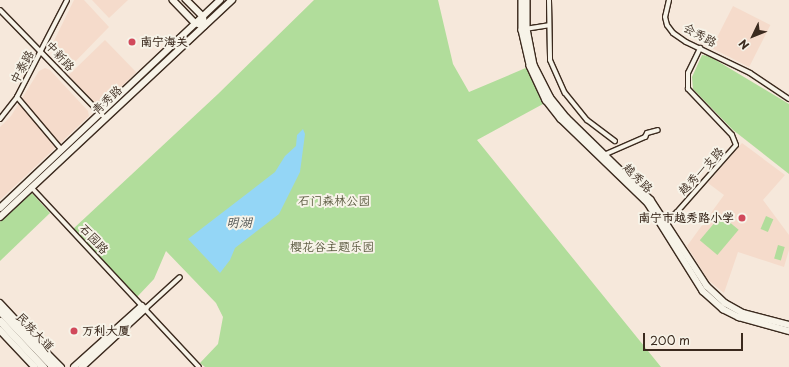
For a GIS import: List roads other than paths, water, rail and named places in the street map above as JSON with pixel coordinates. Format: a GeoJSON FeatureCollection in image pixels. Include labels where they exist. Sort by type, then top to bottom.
{"type":"FeatureCollection","features":[{"type":"Feature","properties":{"kind":"highway","name":"民族大道"},"geometry":{"type":"LineString","coordinates":[[0,311],[54,367]]}},
{"type":"Feature","properties":{"kind":"highway","name":"民族大道"},"geometry":{"type":"LineString","coordinates":[[0,321],[43,367]]}},
{"type":"Feature","properties":{"kind":"highway"},"geometry":{"type":"LineString","coordinates":[[40,345],[54,367]]}},
{"type":"Feature","properties":{"kind":"main road"},"geometry":{"type":"LineString","coordinates":[[173,0],[195,23],[204,26],[203,17],[186,0]]}},
{"type":"Feature","properties":{"kind":"main road","name":"青秀路"},"geometry":{"type":"LineString","coordinates":[[0,217],[220,0]]}},
{"type":"Feature","properties":{"kind":"main road","name":"青秀路"},"geometry":{"type":"LineString","coordinates":[[0,208],[61,149],[102,115],[232,0]]}},
{"type":"Feature","properties":{"kind":"main road","name":"越秀路"},"geometry":{"type":"LineString","coordinates":[[522,0],[530,66],[546,100],[566,124],[632,186],[665,223],[703,291],[723,309],[763,325],[789,331]]}},
{"type":"Feature","properties":{"kind":"main road","name":"越秀路"},"geometry":{"type":"LineString","coordinates":[[527,0],[525,29],[534,65],[550,97],[567,118],[637,184],[706,284],[725,303],[743,313],[789,325]]}},
{"type":"Feature","properties":{"kind":"main road"},"geometry":{"type":"LineString","coordinates":[[0,303],[61,367]]}},
{"type":"Feature","properties":{"kind":"main road"},"geometry":{"type":"LineString","coordinates":[[74,367],[144,307]]}},
{"type":"Feature","properties":{"kind":"main road"},"geometry":{"type":"LineString","coordinates":[[82,367],[144,307]]}},
{"type":"Feature","properties":{"kind":"main road"},"geometry":{"type":"LineString","coordinates":[[0,330],[35,367]]}},
{"type":"Feature","properties":{"kind":"street","name":"中泰路"},"geometry":{"type":"LineString","coordinates":[[0,119],[17,97],[67,0]]}},
{"type":"Feature","properties":{"kind":"street"},"geometry":{"type":"LineString","coordinates":[[549,0],[550,60],[565,92],[587,120],[615,141]]}},
{"type":"Feature","properties":{"kind":"street","name":"会秀路"},"geometry":{"type":"LineString","coordinates":[[669,0],[665,17],[667,25],[686,42],[750,73],[789,99]]}},
{"type":"Feature","properties":{"kind":"street","name":"中新路"},"geometry":{"type":"LineString","coordinates":[[0,10],[42,51],[102,115]]}},
{"type":"Feature","properties":{"kind":"street"},"geometry":{"type":"LineString","coordinates":[[525,29],[550,25]]}},
{"type":"Feature","properties":{"kind":"street","name":"越秀一支路"},"geometry":{"type":"LineString","coordinates":[[665,223],[728,157],[736,144],[732,135],[688,89],[688,73],[700,48]]}},
{"type":"Feature","properties":{"kind":"street"},"geometry":{"type":"LineString","coordinates":[[17,97],[61,149]]}},
{"type":"Feature","properties":{"kind":"street"},"geometry":{"type":"LineString","coordinates":[[606,154],[645,137],[647,133],[658,130]]}},
{"type":"Feature","properties":{"kind":"street","name":"石园路"},"geometry":{"type":"LineString","coordinates":[[30,187],[144,307],[198,367]]}},
{"type":"Feature","properties":{"kind":"street"},"geometry":{"type":"LineString","coordinates":[[144,307],[180,277]]}},
{"type":"Feature","properties":{"kind":"water","name":"明湖"},"geometry":{"type":"Polygon","coordinates":[[[303,129],[305,134],[300,172],[279,214],[235,248],[230,260],[220,273],[188,239],[275,172],[285,156],[296,146],[297,135],[303,129]]]}},
{"type":"Feature","properties":{"kind":"place","name":"南宁海关"},"geometry":{"type":"Point","coordinates":[132,42]}},
{"type":"Feature","properties":{"kind":"place","name":"南宁市越秀路小学"},"geometry":{"type":"Point","coordinates":[742,218]}},
{"type":"Feature","properties":{"kind":"place","name":"万利大厦"},"geometry":{"type":"Point","coordinates":[74,331]}},
{"type":"Feature","properties":{"kind":"park label","name":"石门森林公园"},"geometry":{"type":"Point","coordinates":[334,201]}},
{"type":"Feature","properties":{"kind":"park label","name":"樱花谷主题乐园"},"geometry":{"type":"Point","coordinates":[332,247]}}]}
